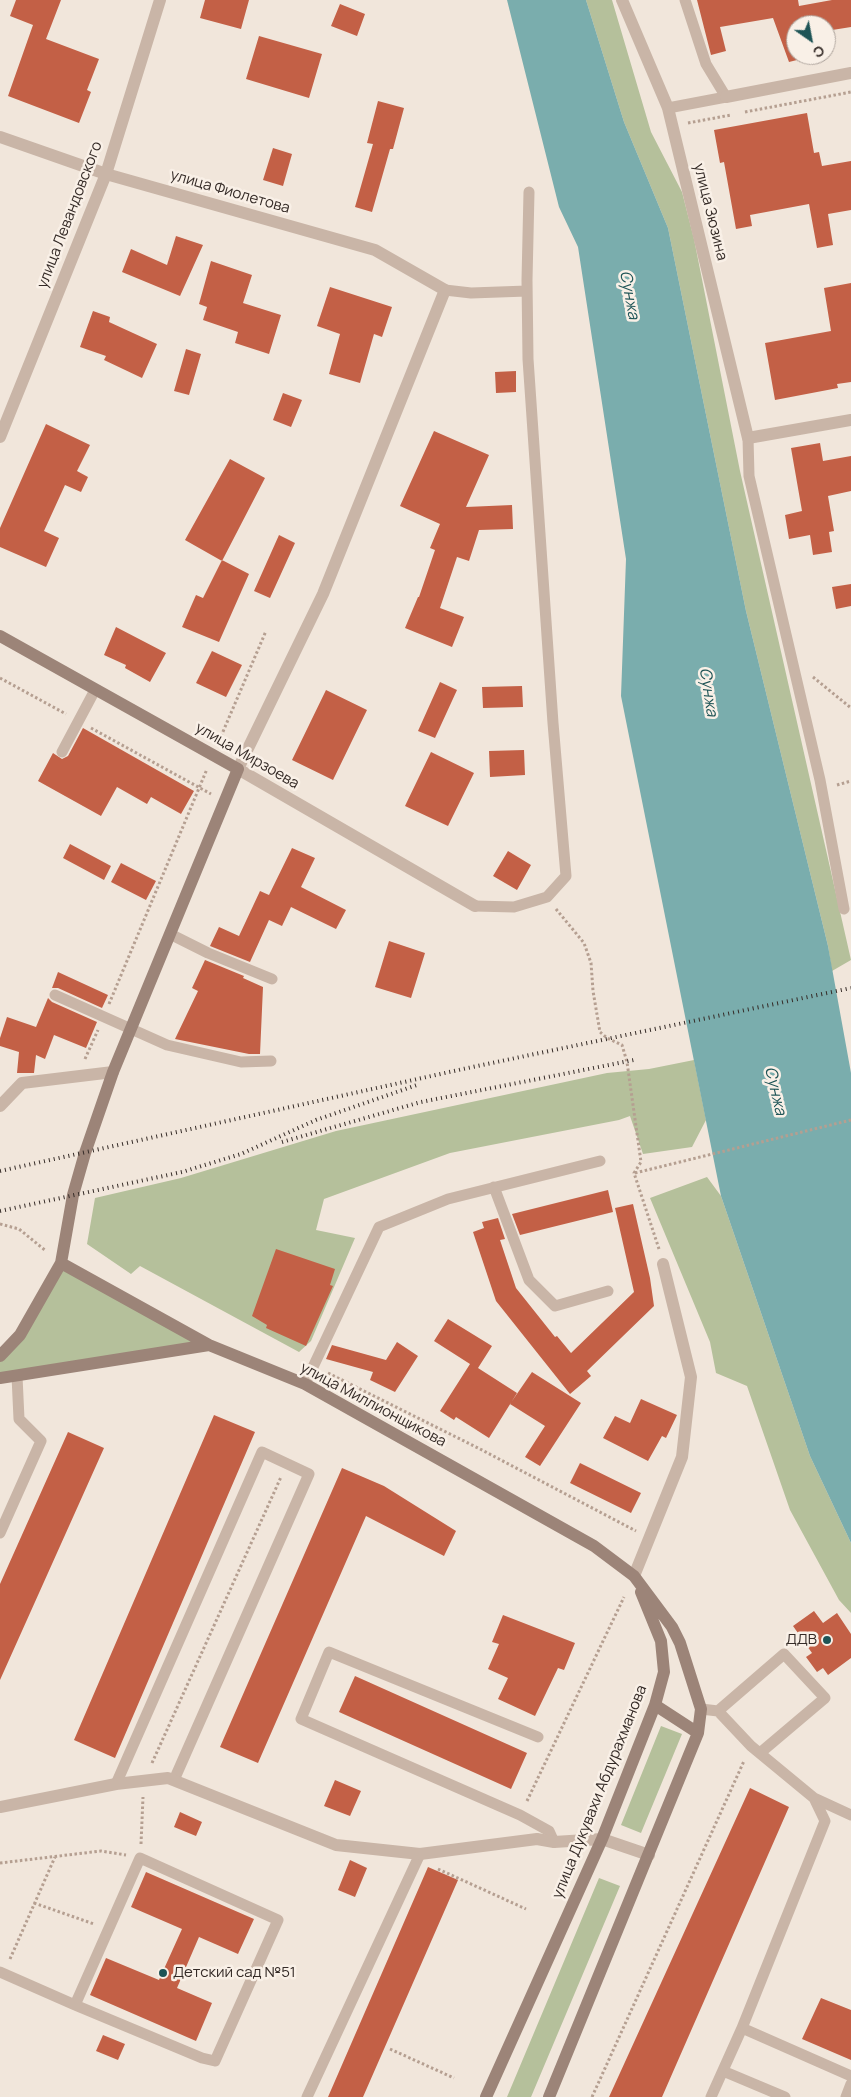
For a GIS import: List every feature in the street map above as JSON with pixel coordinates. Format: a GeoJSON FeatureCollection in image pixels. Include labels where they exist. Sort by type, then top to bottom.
{"type":"FeatureCollection","features":[{"type":"Feature","properties":{"kind":"street","name":"улица Левандовского"},"geometry":{"type":"LineString","coordinates":[[0,437],[106,174],[160,0]]}},
{"type":"Feature","properties":{"kind":"street","name":"улица Зюзина"},"geometry":{"type":"LineString","coordinates":[[622,0],[668,108],[748,438]]}},
{"type":"Feature","properties":{"kind":"street"},"geometry":{"type":"LineString","coordinates":[[726,97],[851,73]]}},
{"type":"Feature","properties":{"kind":"street","name":"улица Фиолетова"},"geometry":{"type":"LineString","coordinates":[[0,137],[106,174],[375,250],[445,290]]}},
{"type":"Feature","properties":{"kind":"street"},"geometry":{"type":"LineString","coordinates":[[0,1356],[20,1335],[61,1263],[73,1195],[85,1152],[114,1072],[224,801],[323,594],[445,290]]}},
{"type":"Feature","properties":{"kind":"street"},"geometry":{"type":"LineString","coordinates":[[748,438],[851,420]]}},
{"type":"Feature","properties":{"kind":"street","name":"улица Мирзоева"},"geometry":{"type":"LineString","coordinates":[[0,636],[238,769],[475,906]]}},
{"type":"Feature","properties":{"kind":"street"},"geometry":{"type":"LineString","coordinates":[[0,1106],[22,1083],[114,1072]]}},
{"type":"Feature","properties":{"kind":"street","name":"улица Миллионщикова"},"geometry":{"type":"LineString","coordinates":[[61,1263],[208,1345],[306,1384],[594,1546],[634,1576]]}},
{"type":"Feature","properties":{"kind":"street"},"geometry":{"type":"LineString","coordinates":[[549,2097],[698,1732],[702,1709],[680,1643],[672,1627],[634,1576],[682,1457],[691,1377],[663,1264]]}},
{"type":"Feature","properties":{"kind":"street"},"geometry":{"type":"LineString","coordinates":[[0,1378],[208,1345]]}},
{"type":"Feature","properties":{"kind":"street","name":"улица Дукувахи Абдурахманова"},"geometry":{"type":"LineString","coordinates":[[486,2097],[602,1839],[655,1705],[664,1672],[661,1641],[634,1576]]}},
{"type":"Feature","properties":{"kind":"street"},"geometry":{"type":"LineString","coordinates":[[655,1705],[698,1732]]}},
{"type":"Feature","properties":{"kind":"street"},"geometry":{"type":"LineString","coordinates":[[0,1807],[116,1784],[168,1778],[336,1845],[419,1857],[537,1839],[554,1842],[602,1839],[649,1855]]}},
{"type":"Feature","properties":{"kind":"lane"},"geometry":{"type":"LineString","coordinates":[[668,108],[726,97],[706,64],[685,0]]}},
{"type":"Feature","properties":{"kind":"lane"},"geometry":{"type":"LineString","coordinates":[[475,906],[514,907],[546,896],[566,876],[553,723],[528,359],[527,291],[530,192]]}},
{"type":"Feature","properties":{"kind":"lane"},"geometry":{"type":"LineString","coordinates":[[445,290],[471,293],[527,291]]}},
{"type":"Feature","properties":{"kind":"lane"},"geometry":{"type":"LineString","coordinates":[[748,438],[749,476],[820,780],[844,909]]}},
{"type":"Feature","properties":{"kind":"lane"},"geometry":{"type":"LineString","coordinates":[[62,752],[95,690]]}},
{"type":"Feature","properties":{"kind":"lane"},"geometry":{"type":"LineString","coordinates":[[170,934],[208,953],[272,979]]}},
{"type":"Feature","properties":{"kind":"lane"},"geometry":{"type":"LineString","coordinates":[[55,995],[167,1045],[241,1062],[271,1061]]}},
{"type":"Feature","properties":{"kind":"lane"},"geometry":{"type":"LineString","coordinates":[[306,1384],[379,1227],[448,1199],[600,1161]]}},
{"type":"Feature","properties":{"kind":"lane"},"geometry":{"type":"LineString","coordinates":[[494,1187],[529,1280],[555,1306],[608,1291]]}},
{"type":"Feature","properties":{"kind":"lane"},"geometry":{"type":"LineString","coordinates":[[0,1534],[41,1441],[19,1419],[17,1376]]}},
{"type":"Feature","properties":{"kind":"lane"},"geometry":{"type":"LineString","coordinates":[[116,1784],[262,1452],[309,1474],[174,1780]]}},
{"type":"Feature","properties":{"kind":"lane"},"geometry":{"type":"LineString","coordinates":[[538,1737],[329,1652],[301,1719],[520,1815],[549,1831],[554,1842]]}},
{"type":"Feature","properties":{"kind":"lane"},"geometry":{"type":"LineString","coordinates":[[718,1711],[784,1654],[825,1698],[756,1749]]}},
{"type":"Feature","properties":{"kind":"lane"},"geometry":{"type":"LineString","coordinates":[[702,1709],[718,1711],[756,1749],[814,1798],[851,1815]]}},
{"type":"Feature","properties":{"kind":"lane"},"geometry":{"type":"LineString","coordinates":[[711,2097],[742,2028],[825,1821],[814,1798]]}},
{"type":"Feature","properties":{"kind":"lane"},"geometry":{"type":"LineString","coordinates":[[307,2097],[419,1857]]}},
{"type":"Feature","properties":{"kind":"lane"},"geometry":{"type":"LineString","coordinates":[[2,1972],[74,2005],[202,2058],[215,2061],[278,1920],[140,1858],[74,2005]]}},
{"type":"Feature","properties":{"kind":"lane"},"geometry":{"type":"LineString","coordinates":[[742,2028],[851,2076]]}},
{"type":"Feature","properties":{"kind":"lane"},"geometry":{"type":"LineString","coordinates":[[722,2071],[785,2097]]}},
{"type":"Feature","properties":{"kind":"lane"},"geometry":{"type":"LineString","coordinates":[[846,2097],[851,2084]]}},
{"type":"Feature","properties":{"kind":"path"},"geometry":{"type":"LineString","coordinates":[[673,126],[851,92]]}},
{"type":"Feature","properties":{"kind":"path"},"geometry":{"type":"LineString","coordinates":[[78,1076],[266,631]]}},
{"type":"Feature","properties":{"kind":"path"},"geometry":{"type":"LineString","coordinates":[[792,658],[842,703],[851,708]]}},
{"type":"Feature","properties":{"kind":"path"},"geometry":{"type":"LineString","coordinates":[[0,678],[224,801]]}},
{"type":"Feature","properties":{"kind":"path"},"geometry":{"type":"LineString","coordinates":[[546,896],[584,943],[591,964],[592,991],[600,1032],[607,1038],[622,1045],[627,1062],[640,1162],[634,1173],[663,1264]]}},
{"type":"Feature","properties":{"kind":"path"},"geometry":{"type":"LineString","coordinates":[[634,1173],[851,1120]]}},
{"type":"Feature","properties":{"kind":"path"},"geometry":{"type":"LineString","coordinates":[[0,1224],[19,1229],[61,1263]]}},
{"type":"Feature","properties":{"kind":"path"},"geometry":{"type":"LineString","coordinates":[[314,1366],[480,1449],[649,1538]]}},
{"type":"Feature","properties":{"kind":"path"},"geometry":{"type":"LineString","coordinates":[[520,1815],[634,1576]]}},
{"type":"Feature","properties":{"kind":"path"},"geometry":{"type":"LineString","coordinates":[[592,2097],[756,1749]]}},
{"type":"Feature","properties":{"kind":"path"},"geometry":{"type":"LineString","coordinates":[[2,1972],[55,1856]]}},
{"type":"Feature","properties":{"kind":"path"},"geometry":{"type":"LineString","coordinates":[[419,1857],[526,1909]]}},
{"type":"Feature","properties":{"kind":"path"},"geometry":{"type":"LineString","coordinates":[[34,1903],[108,1929]]}},
{"type":"Feature","properties":{"kind":"path"},"geometry":{"type":"LineString","coordinates":[[390,2049],[454,2078]]}},
{"type":"Feature","properties":{"kind":"green space"},"geometry":{"type":"Polygon","coordinates":[[[586,0],[612,0],[651,132],[682,192],[694,239],[740,471],[851,960],[832,971],[828,946],[746,611],[668,228],[624,122],[586,0]]]}},
{"type":"Feature","properties":{"kind":"green space"},"geometry":{"type":"Polygon","coordinates":[[[694,1060],[706,1120],[692,1147],[643,1154],[630,1116],[619,1120],[450,1153],[324,1199],[316,1230],[355,1238],[311,1341],[299,1352],[140,1266],[131,1274],[87,1244],[95,1198],[181,1178],[336,1131],[607,1073],[649,1069],[694,1060]]]}},
{"type":"Feature","properties":{"kind":"green space"},"geometry":{"type":"Polygon","coordinates":[[[707,1177],[721,1196],[810,1456],[851,1543],[851,1613],[839,1600],[790,1510],[747,1386],[716,1373],[710,1342],[650,1198],[707,1177]]]}},
{"type":"Feature","properties":{"kind":"green space"},"geometry":{"type":"Polygon","coordinates":[[[61,1263],[209,1345],[0,1378],[0,1356],[61,1263]]]}},
{"type":"Feature","properties":{"kind":"green space"},"geometry":{"type":"Polygon","coordinates":[[[661,1726],[682,1734],[641,1833],[621,1825],[661,1726]]]}},
{"type":"Feature","properties":{"kind":"green space"},"geometry":{"type":"Polygon","coordinates":[[[599,1878],[620,1886],[531,2097],[507,2097],[599,1878]]]}},
{"type":"Feature","properties":{"kind":"water","name":"Сунжа"},"geometry":{"type":"Polygon","coordinates":[[[507,0],[586,0],[624,122],[668,228],[746,611],[828,946],[851,1073],[851,1543],[810,1456],[721,1196],[621,696],[626,559],[578,247],[559,207],[507,0]]]}},
{"type":"Feature","properties":{"kind":"building"},"geometry":{"type":"Polygon","coordinates":[[[16,0],[61,0],[46,39],[99,59],[87,90],[91,92],[79,123],[8,96],[33,25],[10,16],[16,0]]]}},
{"type":"Feature","properties":{"kind":"building"},"geometry":{"type":"Polygon","coordinates":[[[205,0],[249,0],[241,29],[200,18],[205,0]]]}},
{"type":"Feature","properties":{"kind":"building"},"geometry":{"type":"Polygon","coordinates":[[[697,0],[798,0],[799,6],[832,0],[851,0],[851,27],[836,29],[836,15],[786,15],[786,54],[773,18],[720,27],[726,51],[711,55],[697,0]]]}},
{"type":"Feature","properties":{"kind":"building"},"geometry":{"type":"Polygon","coordinates":[[[340,4],[365,14],[357,36],[331,26],[340,4]]]}},
{"type":"Feature","properties":{"kind":"building"},"geometry":{"type":"Polygon","coordinates":[[[259,36],[322,54],[309,98],[246,79],[259,36]]]}},
{"type":"Feature","properties":{"kind":"building"},"geometry":{"type":"Polygon","coordinates":[[[378,101],[404,108],[393,149],[390,149],[372,212],[355,207],[373,144],[367,143],[378,101]]]}},
{"type":"Feature","properties":{"kind":"building"},"geometry":{"type":"Polygon","coordinates":[[[807,113],[814,153],[819,152],[822,166],[851,161],[851,210],[828,214],[833,245],[817,248],[809,204],[750,215],[752,226],[736,229],[724,162],[720,163],[714,130],[807,113]]]}},
{"type":"Feature","properties":{"kind":"building"},"geometry":{"type":"Polygon","coordinates":[[[273,148],[292,154],[283,186],[263,180],[273,148]]]}},
{"type":"Feature","properties":{"kind":"building"},"geometry":{"type":"Polygon","coordinates":[[[176,236],[203,245],[180,296],[122,272],[131,249],[167,265],[176,236]]]}},
{"type":"Feature","properties":{"kind":"building"},"geometry":{"type":"Polygon","coordinates":[[[211,261],[252,275],[243,303],[281,315],[269,354],[235,343],[238,332],[203,320],[207,307],[199,304],[211,261]]]}},
{"type":"Feature","properties":{"kind":"building"},"geometry":{"type":"Polygon","coordinates":[[[851,283],[851,382],[837,384],[838,388],[775,400],[765,343],[831,331],[824,288],[851,283]]]}},
{"type":"Feature","properties":{"kind":"building"},"geometry":{"type":"Polygon","coordinates":[[[330,287],[392,307],[382,337],[374,334],[360,383],[329,374],[340,334],[317,326],[330,287]]]}},
{"type":"Feature","properties":{"kind":"building"},"geometry":{"type":"Polygon","coordinates":[[[93,311],[110,317],[109,322],[157,344],[142,378],[104,360],[106,356],[80,347],[93,311]]]}},
{"type":"Feature","properties":{"kind":"building"},"geometry":{"type":"Polygon","coordinates":[[[186,349],[201,354],[189,395],[174,391],[186,349]]]}},
{"type":"Feature","properties":{"kind":"building"},"geometry":{"type":"Polygon","coordinates":[[[516,371],[516,392],[496,393],[495,372],[516,371]]]}},
{"type":"Feature","properties":{"kind":"building"},"geometry":{"type":"Polygon","coordinates":[[[283,393],[302,400],[291,427],[273,420],[283,393]]]}},
{"type":"Feature","properties":{"kind":"building"},"geometry":{"type":"Polygon","coordinates":[[[46,424],[90,445],[77,471],[88,477],[81,492],[65,485],[44,531],[59,538],[46,567],[0,547],[0,528],[46,424]]]}},
{"type":"Feature","properties":{"kind":"building"},"geometry":{"type":"Polygon","coordinates":[[[434,431],[489,455],[466,507],[512,505],[513,529],[479,530],[469,561],[457,557],[440,608],[464,617],[452,647],[405,628],[419,597],[435,550],[430,548],[440,524],[400,506],[434,431]]]}},
{"type":"Feature","properties":{"kind":"building"},"geometry":{"type":"Polygon","coordinates":[[[820,443],[823,461],[851,456],[851,491],[828,496],[834,531],[829,532],[832,552],[813,555],[810,535],[789,539],[785,515],[802,511],[791,448],[820,443]]]}},
{"type":"Feature","properties":{"kind":"building"},"geometry":{"type":"Polygon","coordinates":[[[230,459],[265,478],[222,561],[185,540],[230,459]]]}},
{"type":"Feature","properties":{"kind":"building"},"geometry":{"type":"Polygon","coordinates":[[[279,535],[295,543],[270,598],[254,591],[279,535]]]}},
{"type":"Feature","properties":{"kind":"building"},"geometry":{"type":"Polygon","coordinates":[[[222,560],[249,574],[219,642],[182,627],[196,595],[203,598],[222,560]]]}},
{"type":"Feature","properties":{"kind":"building"},"geometry":{"type":"Polygon","coordinates":[[[851,584],[851,606],[836,609],[832,587],[851,584]]]}},
{"type":"Feature","properties":{"kind":"building"},"geometry":{"type":"Polygon","coordinates":[[[116,627],[166,653],[150,682],[125,668],[126,665],[104,655],[116,627]]]}},
{"type":"Feature","properties":{"kind":"building"},"geometry":{"type":"Polygon","coordinates":[[[212,651],[242,665],[226,697],[196,683],[212,651]]]}},
{"type":"Feature","properties":{"kind":"building"},"geometry":{"type":"Polygon","coordinates":[[[440,682],[457,690],[435,738],[418,731],[440,682]]]}},
{"type":"Feature","properties":{"kind":"building"},"geometry":{"type":"Polygon","coordinates":[[[522,686],[523,707],[483,708],[482,687],[522,686]]]}},
{"type":"Feature","properties":{"kind":"building"},"geometry":{"type":"Polygon","coordinates":[[[326,690],[367,710],[333,780],[292,760],[326,690]]]}},
{"type":"Feature","properties":{"kind":"building"},"geometry":{"type":"Polygon","coordinates":[[[83,728],[194,791],[181,814],[151,797],[147,804],[117,787],[101,816],[38,781],[53,753],[62,759],[68,756],[83,728]]]}},
{"type":"Feature","properties":{"kind":"building"},"geometry":{"type":"Polygon","coordinates":[[[524,750],[525,775],[490,777],[489,751],[524,750]]]}},
{"type":"Feature","properties":{"kind":"building"},"geometry":{"type":"Polygon","coordinates":[[[431,752],[474,773],[448,826],[405,806],[431,752]]]}},
{"type":"Feature","properties":{"kind":"building"},"geometry":{"type":"Polygon","coordinates":[[[70,844],[111,866],[104,880],[63,858],[70,844]]]}},
{"type":"Feature","properties":{"kind":"building"},"geometry":{"type":"Polygon","coordinates":[[[292,848],[315,858],[301,887],[346,910],[336,929],[291,907],[282,926],[269,920],[250,962],[210,946],[219,927],[239,936],[260,891],[269,895],[292,848]]]}},
{"type":"Feature","properties":{"kind":"building"},"geometry":{"type":"Polygon","coordinates":[[[508,851],[531,865],[517,890],[493,876],[508,851]]]}},
{"type":"Feature","properties":{"kind":"building"},"geometry":{"type":"Polygon","coordinates":[[[121,863],[156,881],[146,900],[111,882],[121,863]]]}},
{"type":"Feature","properties":{"kind":"building"},"geometry":{"type":"Polygon","coordinates":[[[389,941],[425,953],[411,998],[375,987],[389,941]]]}},
{"type":"Feature","properties":{"kind":"building"},"geometry":{"type":"Polygon","coordinates":[[[205,960],[244,976],[243,978],[263,987],[260,1054],[249,1054],[175,1039],[198,991],[192,988],[205,960]]]}},
{"type":"Feature","properties":{"kind":"building"},"geometry":{"type":"Polygon","coordinates":[[[58,972],[108,995],[102,1008],[58,988],[52,988],[58,972]]]}},
{"type":"Feature","properties":{"kind":"building"},"geometry":{"type":"Polygon","coordinates":[[[48,998],[52,1002],[97,1022],[86,1048],[54,1035],[45,1059],[36,1055],[34,1073],[17,1073],[19,1052],[0,1046],[0,1038],[7,1017],[36,1027],[48,998]]]}},
{"type":"Feature","properties":{"kind":"building"},"geometry":{"type":"Polygon","coordinates":[[[608,1190],[613,1212],[520,1235],[512,1214],[608,1190]]]}},
{"type":"Feature","properties":{"kind":"building"},"geometry":{"type":"Polygon","coordinates":[[[633,1204],[650,1278],[654,1306],[587,1371],[591,1376],[570,1394],[496,1301],[473,1232],[484,1228],[482,1222],[498,1218],[505,1239],[500,1240],[516,1288],[555,1337],[557,1336],[571,1353],[634,1292],[615,1208],[633,1204]]]}},
{"type":"Feature","properties":{"kind":"building"},"geometry":{"type":"Polygon","coordinates":[[[276,1249],[335,1269],[330,1285],[333,1286],[306,1346],[266,1328],[267,1325],[252,1316],[276,1249]]]}},
{"type":"Feature","properties":{"kind":"building"},"geometry":{"type":"Polygon","coordinates":[[[448,1319],[492,1346],[478,1368],[517,1393],[489,1438],[456,1417],[454,1420],[440,1411],[470,1364],[434,1341],[448,1319]]]}},
{"type":"Feature","properties":{"kind":"building"},"geometry":{"type":"Polygon","coordinates":[[[397,1342],[418,1356],[395,1392],[370,1380],[373,1372],[326,1359],[332,1345],[386,1360],[397,1342]]]}},
{"type":"Feature","properties":{"kind":"building"},"geometry":{"type":"Polygon","coordinates":[[[532,1372],[581,1403],[540,1466],[525,1457],[545,1426],[510,1404],[532,1372]]]}},
{"type":"Feature","properties":{"kind":"building"},"geometry":{"type":"Polygon","coordinates":[[[641,1399],[677,1415],[666,1438],[662,1436],[648,1461],[603,1438],[615,1416],[630,1423],[641,1399]]]}},
{"type":"Feature","properties":{"kind":"building"},"geometry":{"type":"Polygon","coordinates":[[[214,1415],[255,1432],[115,1758],[74,1740],[214,1415]]]}},
{"type":"Feature","properties":{"kind":"building"},"geometry":{"type":"Polygon","coordinates":[[[68,1432],[104,1448],[0,1680],[0,1584],[68,1432]]]}},
{"type":"Feature","properties":{"kind":"building"},"geometry":{"type":"Polygon","coordinates":[[[580,1463],[641,1493],[631,1513],[570,1483],[580,1463]]]}},
{"type":"Feature","properties":{"kind":"building"},"geometry":{"type":"Polygon","coordinates":[[[342,1468],[384,1486],[456,1531],[444,1556],[366,1516],[258,1763],[220,1747],[342,1468]]]}},
{"type":"Feature","properties":{"kind":"building","name":"ДДВ"},"geometry":{"type":"Polygon","coordinates":[[[814,1611],[823,1623],[837,1613],[851,1634],[851,1658],[828,1675],[823,1668],[817,1672],[806,1657],[812,1653],[793,1626],[814,1611]]]}},
{"type":"Feature","properties":{"kind":"building"},"geometry":{"type":"Polygon","coordinates":[[[503,1615],[575,1643],[564,1670],[558,1668],[535,1716],[498,1699],[508,1678],[488,1669],[499,1644],[492,1642],[503,1615]]]}},
{"type":"Feature","properties":{"kind":"building"},"geometry":{"type":"Polygon","coordinates":[[[355,1676],[527,1753],[511,1789],[339,1712],[355,1676]]]}},
{"type":"Feature","properties":{"kind":"building"},"geometry":{"type":"Polygon","coordinates":[[[335,1780],[361,1791],[350,1816],[324,1806],[335,1780]]]}},
{"type":"Feature","properties":{"kind":"building"},"geometry":{"type":"Polygon","coordinates":[[[750,1788],[789,1807],[662,2097],[609,2097],[750,1788]]]}},
{"type":"Feature","properties":{"kind":"building"},"geometry":{"type":"Polygon","coordinates":[[[180,1812],[202,1822],[196,1836],[174,1827],[180,1812]]]}},
{"type":"Feature","properties":{"kind":"building"},"geometry":{"type":"Polygon","coordinates":[[[350,1860],[367,1868],[355,1897],[338,1890],[350,1860]]]}},
{"type":"Feature","properties":{"kind":"building"},"geometry":{"type":"Polygon","coordinates":[[[428,1867],[458,1880],[363,2097],[328,2097],[428,1867]]]}},
{"type":"Feature","properties":{"kind":"building"},"geometry":{"type":"Polygon","coordinates":[[[146,1872],[254,1919],[238,1954],[199,1937],[177,1988],[212,2003],[196,2041],[90,1995],[106,1958],[159,1980],[182,1929],[131,1907],[146,1872]]]}},
{"type":"Feature","properties":{"kind":"building"},"geometry":{"type":"Polygon","coordinates":[[[821,1998],[851,2010],[851,2060],[802,2039],[821,1998]]]}},
{"type":"Feature","properties":{"kind":"building"},"geometry":{"type":"Polygon","coordinates":[[[103,2035],[125,2044],[118,2060],[96,2051],[103,2035]]]}},
{"type":"Feature","properties":{"kind":"railway"},"geometry":{"type":"LineString","coordinates":[[0,1171],[463,1069],[851,988]]}},
{"type":"Feature","properties":{"kind":"railway"},"geometry":{"type":"LineString","coordinates":[[282,1142],[421,1102],[634,1060]]}},
{"type":"Feature","properties":{"kind":"railway"},"geometry":{"type":"LineString","coordinates":[[0,1211],[182,1172],[241,1154],[316,1120],[417,1085]]}},
{"type":"Feature","properties":{"kind":"place","name":"ДДВ"},"geometry":{"type":"Point","coordinates":[827,1640]}},
{"type":"Feature","properties":{"kind":"place","name":"Детский сад №51"},"geometry":{"type":"Point","coordinates":[163,1973]}}]}
